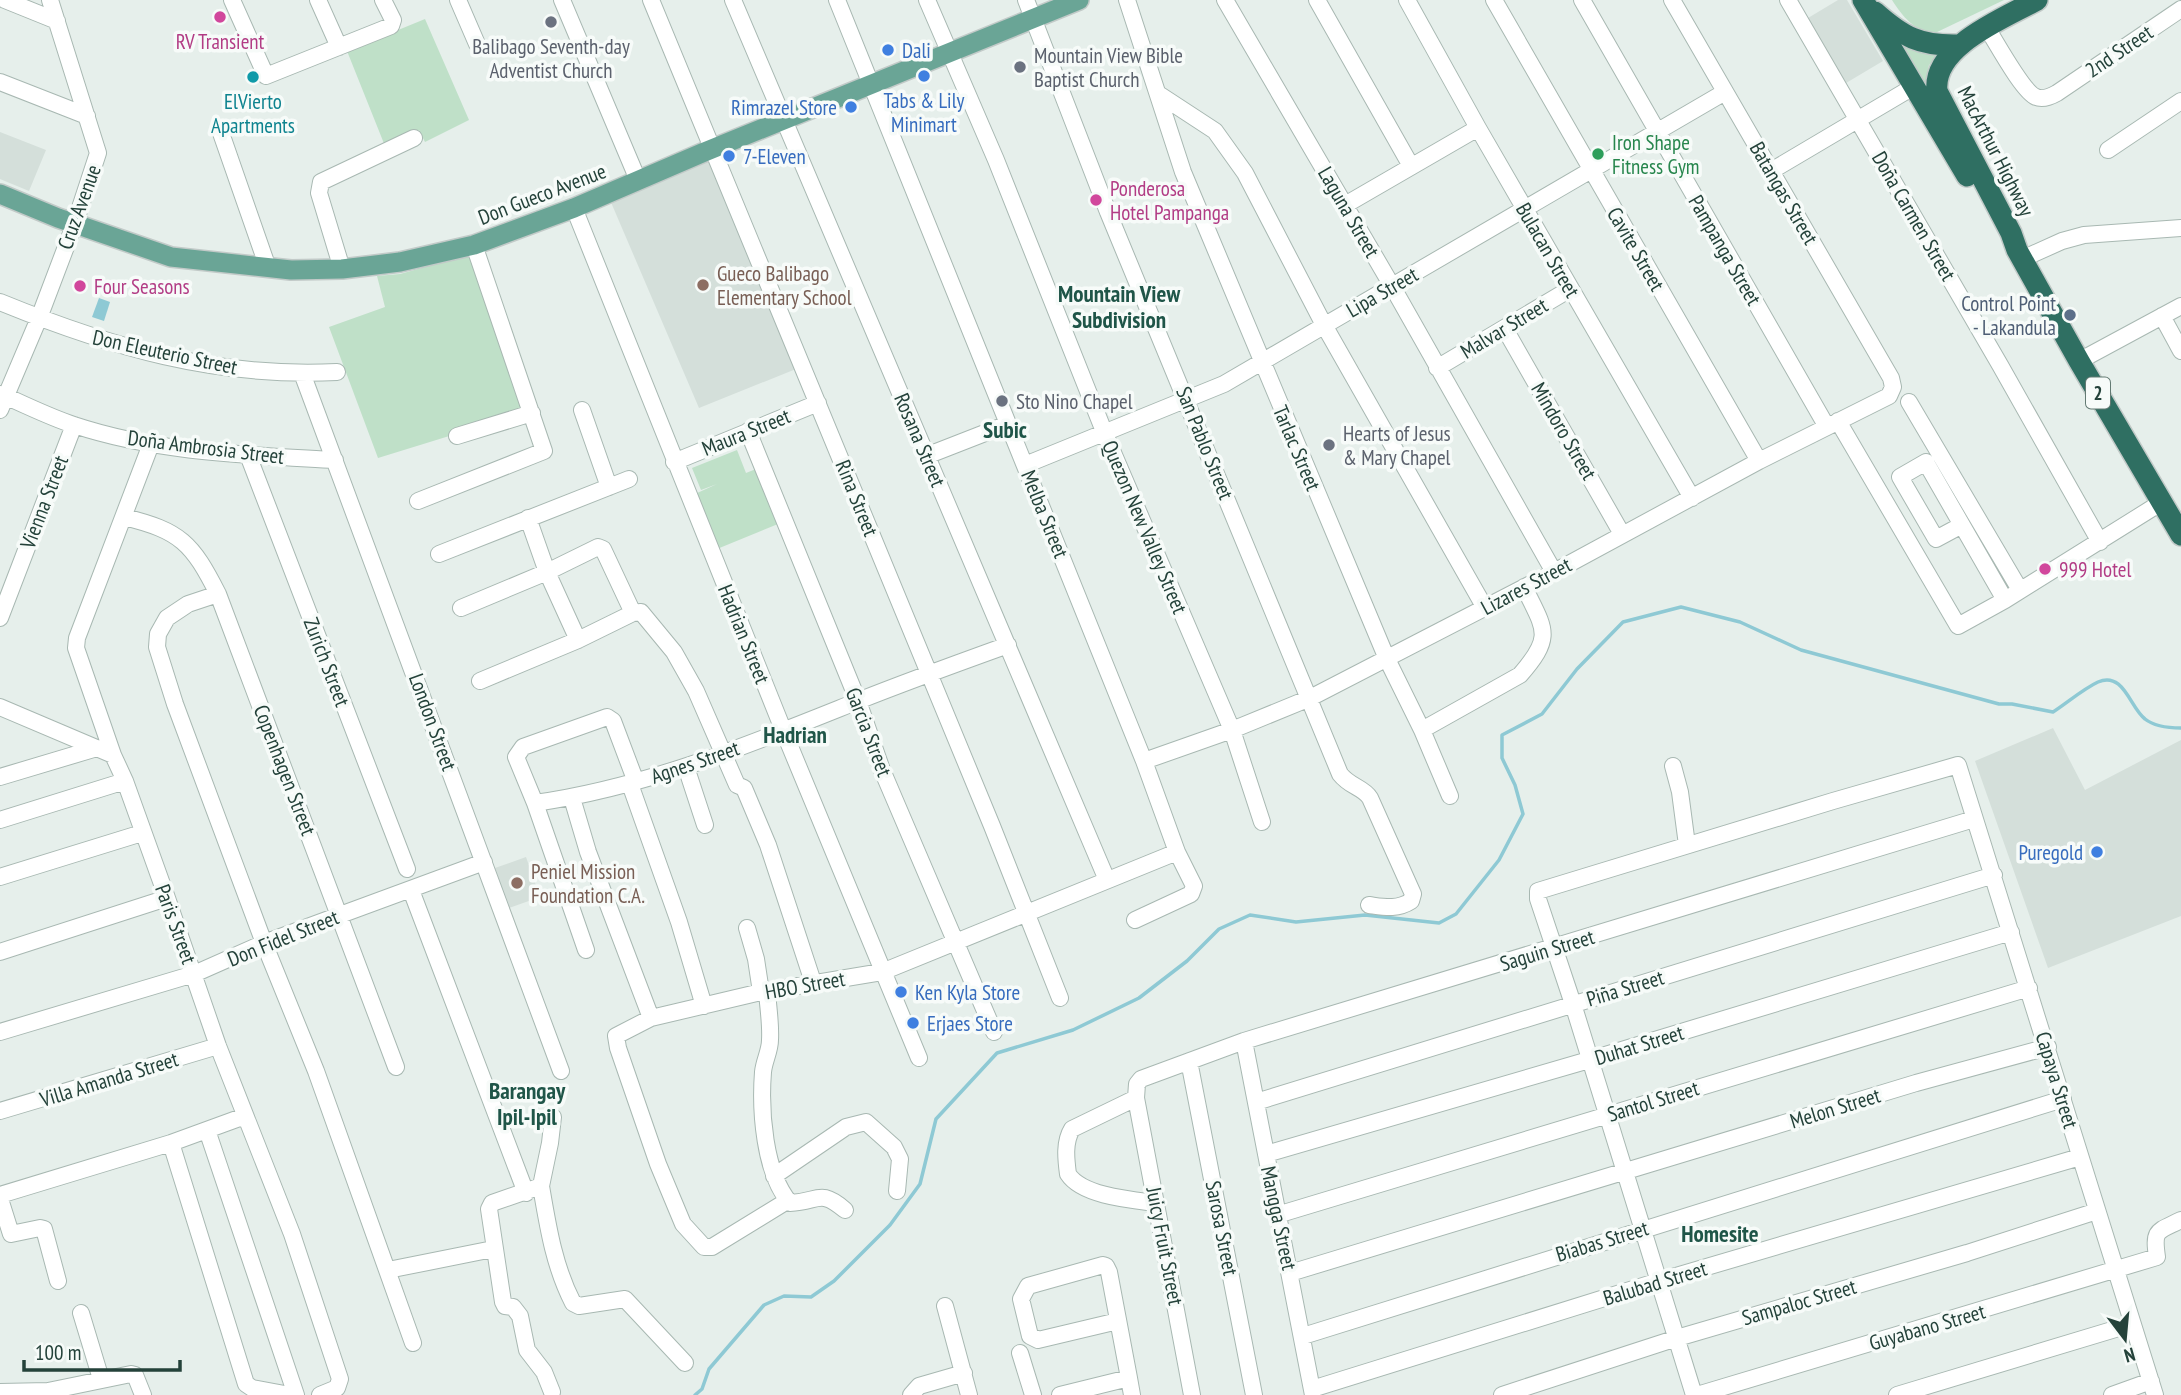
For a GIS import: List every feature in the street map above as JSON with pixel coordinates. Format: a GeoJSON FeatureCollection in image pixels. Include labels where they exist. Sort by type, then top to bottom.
{"type":"FeatureCollection","features":[{"type":"Feature","properties":{"kind":"highway","name":"MacArthur Highway"},"geometry":{"type":"LineString","coordinates":[[2037,0],[1958,45],[1937,75],[1937,91],[2020,255],[2181,535]]}},
{"type":"Feature","properties":{"kind":"highway","name":"MacArthur Highway"},"geometry":{"type":"LineString","coordinates":[[1864,2],[2004,238],[2020,255]]}},
{"type":"Feature","properties":{"kind":"highway"},"geometry":{"type":"LineString","coordinates":[[1864,2],[1887,23],[1914,41],[1938,46],[1958,45]]}},
{"type":"Feature","properties":{"kind":"main road","name":"Don Gueco Avenue"},"geometry":{"type":"LineString","coordinates":[[0,194],[171,257],[268,268],[342,269],[400,262],[474,245],[574,208],[950,52],[1030,9],[1079,0]]}},
{"type":"Feature","properties":{"kind":"street"},"geometry":{"type":"LineString","coordinates":[[5,0],[57,21]]}},
{"type":"Feature","properties":{"kind":"street","name":"Cruz Avenue"},"geometry":{"type":"LineString","coordinates":[[2,400],[39,318],[98,153],[50,0]]}},
{"type":"Feature","properties":{"kind":"street"},"geometry":{"type":"LineString","coordinates":[[232,0],[266,76],[391,26],[393,20],[383,0]]}},
{"type":"Feature","properties":{"kind":"street"},"geometry":{"type":"LineString","coordinates":[[318,0],[339,47]]}},
{"type":"Feature","properties":{"kind":"street"},"geometry":{"type":"LineString","coordinates":[[458,0],[477,44]]}},
{"type":"Feature","properties":{"kind":"street"},"geometry":{"type":"LineString","coordinates":[[562,0],[638,180]]}},
{"type":"Feature","properties":{"kind":"street","name":"Rina Street"},"geometry":{"type":"LineString","coordinates":[[651,0],[1028,914],[1060,998]]}},
{"type":"Feature","properties":{"kind":"street","name":"Rosana Street"},"geometry":{"type":"LineString","coordinates":[[733,0],[1107,880]]}},
{"type":"Feature","properties":{"kind":"street","name":"Melba Street"},"geometry":{"type":"LineString","coordinates":[[837,0],[1144,761],[1177,852],[1194,886],[1194,891],[1135,920]]}},
{"type":"Feature","properties":{"kind":"street","name":"Quezon New Valley Street"},"geometry":{"type":"LineString","coordinates":[[927,0],[1105,433],[1232,730],[1262,822]]}},
{"type":"Feature","properties":{"kind":"street","name":"Tarlac Street"},"geometry":{"type":"LineString","coordinates":[[1127,0],[1183,172],[1387,659],[1422,730],[1450,796]]}},
{"type":"Feature","properties":{"kind":"street","name":"Laguna Street"},"geometry":{"type":"LineString","coordinates":[[1225,0],[1392,286],[1554,572]]}},
{"type":"Feature","properties":{"kind":"street"},"geometry":{"type":"LineString","coordinates":[[1317,0],[1411,166]]}},
{"type":"Feature","properties":{"kind":"street","name":"Bulacan Street"},"geometry":{"type":"LineString","coordinates":[[1407,0],[1525,211],[1692,498]]}},
{"type":"Feature","properties":{"kind":"street","name":"Cavite Street"},"geometry":{"type":"LineString","coordinates":[[1493,0],[1759,461]]}},
{"type":"Feature","properties":{"kind":"street","name":"Pampanga Street"},"geometry":{"type":"LineString","coordinates":[[1582,0],[1832,424],[1958,626],[2005,600]]}},
{"type":"Feature","properties":{"kind":"street","name":"Batangas Street"},"geometry":{"type":"LineString","coordinates":[[1672,0],[1894,387]]}},
{"type":"Feature","properties":{"kind":"street","name":"Doña Carmen Street"},"geometry":{"type":"LineString","coordinates":[[1788,0],[2100,542]]}},
{"type":"Feature","properties":{"kind":"street","name":"San Pablo Street"},"geometry":{"type":"LineString","coordinates":[[1030,9],[1108,212],[1340,774],[1348,784],[1366,791],[1413,894],[1411,901],[1392,908],[1369,905]]}},
{"type":"Feature","properties":{"kind":"street","name":"2nd Street"},"geometry":{"type":"LineString","coordinates":[[1987,28],[2029,93],[2040,98],[2057,93],[2181,9]]}},
{"type":"Feature","properties":{"kind":"street"},"geometry":{"type":"LineString","coordinates":[[0,82],[87,116]]}},
{"type":"Feature","properties":{"kind":"street"},"geometry":{"type":"LineString","coordinates":[[1771,171],[1913,87]]}},
{"type":"Feature","properties":{"kind":"street","name":"Lipa Street"},"geometry":{"type":"LineString","coordinates":[[1025,465],[1188,401],[1262,364],[1324,325],[1525,211],[1725,92]]}},
{"type":"Feature","properties":{"kind":"street"},"geometry":{"type":"LineString","coordinates":[[1160,95],[1222,138],[1245,173],[1324,325],[1485,608]]}},
{"type":"Feature","properties":{"kind":"street"},"geometry":{"type":"LineString","coordinates":[[2108,150],[2181,101]]}},
{"type":"Feature","properties":{"kind":"street"},"geometry":{"type":"LineString","coordinates":[[1345,205],[1478,128]]}},
{"type":"Feature","properties":{"kind":"street"},"geometry":{"type":"LineString","coordinates":[[221,133],[268,268]]}},
{"type":"Feature","properties":{"kind":"street"},"geometry":{"type":"LineString","coordinates":[[342,269],[319,193],[321,181],[414,138]]}},
{"type":"Feature","properties":{"kind":"street","name":"Hadrian Street"},"geometry":{"type":"LineString","coordinates":[[574,208],[674,462],[919,1058]]}},
{"type":"Feature","properties":{"kind":"street"},"geometry":{"type":"LineString","coordinates":[[2020,255],[2084,235],[2181,228]]}},
{"type":"Feature","properties":{"kind":"street"},"geometry":{"type":"LineString","coordinates":[[418,501],[542,453],[544,447],[474,245]]}},
{"type":"Feature","properties":{"kind":"street","name":"Malvar Street"},"geometry":{"type":"LineString","coordinates":[[1437,368],[1570,289]]}},
{"type":"Feature","properties":{"kind":"street","name":"Don Eleuterio Street"},"geometry":{"type":"LineString","coordinates":[[0,302],[110,343],[182,360],[248,370],[337,372]]}},
{"type":"Feature","properties":{"kind":"street"},"geometry":{"type":"LineString","coordinates":[[2079,361],[2181,306]]}},
{"type":"Feature","properties":{"kind":"street"},"geometry":{"type":"LineString","coordinates":[[2162,316],[2181,351]]}},
{"type":"Feature","properties":{"kind":"street","name":"Mindoro Street"},"geometry":{"type":"LineString","coordinates":[[1505,329],[1622,534]]}},
{"type":"Feature","properties":{"kind":"street","name":"London Street"},"geometry":{"type":"LineString","coordinates":[[302,373],[561,1071]]}},
{"type":"Feature","properties":{"kind":"street","name":"Lizares Street"},"geometry":{"type":"LineString","coordinates":[[1144,761],[1232,730],[1310,698],[1554,572],[1759,461],[1885,399],[1894,387]]}},
{"type":"Feature","properties":{"kind":"street","name":"Doña Ambrosia Street"},"geometry":{"type":"LineString","coordinates":[[2,400],[74,425],[151,444],[248,455],[335,460]]}},
{"type":"Feature","properties":{"kind":"street"},"geometry":{"type":"LineString","coordinates":[[1909,402],[2020,590]]}},
{"type":"Feature","properties":{"kind":"street","name":"Maura Street"},"geometry":{"type":"LineString","coordinates":[[674,462],[818,403]]}},
{"type":"Feature","properties":{"kind":"street"},"geometry":{"type":"LineString","coordinates":[[582,410],[609,487]]}},
{"type":"Feature","properties":{"kind":"street"},"geometry":{"type":"LineString","coordinates":[[457,436],[532,413]]}},
{"type":"Feature","properties":{"kind":"street"},"geometry":{"type":"LineString","coordinates":[[926,456],[1008,424]]}},
{"type":"Feature","properties":{"kind":"street","name":"Vienna Street"},"geometry":{"type":"LineString","coordinates":[[0,618],[74,425]]}},
{"type":"Feature","properties":{"kind":"street","name":"Garcia Street"},"geometry":{"type":"LineString","coordinates":[[748,431],[858,701],[882,770],[994,1032]]}},
{"type":"Feature","properties":{"kind":"street","name":"Paris Street"},"geometry":{"type":"LineString","coordinates":[[151,444],[77,638],[76,648],[218,1046],[292,1234],[340,1379],[337,1388],[320,1395]]}},
{"type":"Feature","properties":{"kind":"street","name":"Zurich Street"},"geometry":{"type":"LineString","coordinates":[[248,455],[407,869]]}},
{"type":"Feature","properties":{"kind":"street"},"geometry":{"type":"LineString","coordinates":[[1962,525],[1936,539],[1900,477],[1926,462],[2005,600],[2162,502]]}},
{"type":"Feature","properties":{"kind":"street"},"geometry":{"type":"LineString","coordinates":[[439,554],[629,479]]}},
{"type":"Feature","properties":{"kind":"street","name":"Copenhagen Street"},"geometry":{"type":"LineString","coordinates":[[124,517],[146,522],[181,539],[192,548],[218,594],[396,1067]]}},
{"type":"Feature","properties":{"kind":"street"},"geometry":{"type":"LineString","coordinates":[[528,518],[547,572],[578,640]]}},
{"type":"Feature","properties":{"kind":"street"},"geometry":{"type":"LineString","coordinates":[[461,608],[601,547],[633,612]]}},
{"type":"Feature","properties":{"kind":"street"},"geometry":{"type":"LineString","coordinates":[[1422,730],[1520,675],[1531,662],[1540,648],[1543,627],[1524,587]]}},
{"type":"Feature","properties":{"kind":"street"},"geometry":{"type":"LineString","coordinates":[[218,594],[188,604],[167,618],[158,634],[157,647],[264,943],[316,1071],[413,1343]]}},
{"type":"Feature","properties":{"kind":"street"},"geometry":{"type":"LineString","coordinates":[[480,681],[578,640],[633,612],[641,612],[674,652],[696,691],[737,785],[744,788],[768,845],[813,982]]}},
{"type":"Feature","properties":{"kind":"street","name":"Agnes Street"},"geometry":{"type":"LineString","coordinates":[[535,803],[572,798],[686,768],[1007,645]]}},
{"type":"Feature","properties":{"kind":"street"},"geometry":{"type":"LineString","coordinates":[[0,707],[113,755]]}},
{"type":"Feature","properties":{"kind":"street"},"geometry":{"type":"LineString","coordinates":[[586,950],[535,803],[516,757],[523,747],[607,717],[613,721],[704,1006]]}},
{"type":"Feature","properties":{"kind":"street"},"geometry":{"type":"LineString","coordinates":[[0,776],[97,748]]}},
{"type":"Feature","properties":{"kind":"street","name":"Capaya Street"},"geometry":{"type":"LineString","coordinates":[[1687,845],[1958,765],[2153,1388]]}},
{"type":"Feature","properties":{"kind":"street"},"geometry":{"type":"LineString","coordinates":[[1673,766],[1680,792],[1687,845],[1538,891],[1538,899],[1696,1395]]}},
{"type":"Feature","properties":{"kind":"street"},"geometry":{"type":"LineString","coordinates":[[686,768],[705,825]]}},
{"type":"Feature","properties":{"kind":"street"},"geometry":{"type":"LineString","coordinates":[[0,820],[125,782]]}},
{"type":"Feature","properties":{"kind":"street"},"geometry":{"type":"LineString","coordinates":[[572,798],[650,1018]]}},
{"type":"Feature","properties":{"kind":"street","name":"Saguin Street"},"geometry":{"type":"LineString","coordinates":[[1136,1098],[1137,1084],[1142,1079],[1244,1041],[1974,819]]}},
{"type":"Feature","properties":{"kind":"street"},"geometry":{"type":"LineString","coordinates":[[0,877],[142,833]]}},
{"type":"Feature","properties":{"kind":"street","name":"HBO Street"},"geometry":{"type":"LineString","coordinates":[[787,1201],[707,1248],[701,1245],[683,1224],[658,1164],[615,1040],[616,1035],[650,1018],[764,991],[882,972],[1177,852]]}},
{"type":"Feature","properties":{"kind":"street","name":"Don Fidel Street"},"geometry":{"type":"LineString","coordinates":[[0,1032],[194,974],[264,943],[484,862]]}},
{"type":"Feature","properties":{"kind":"street","name":"Piña Street"},"geometry":{"type":"LineString","coordinates":[[1256,1102],[1994,875]]}},
{"type":"Feature","properties":{"kind":"street"},"geometry":{"type":"LineString","coordinates":[[411,890],[533,1189],[563,1284],[573,1303],[579,1306],[625,1299],[685,1363]]}},
{"type":"Feature","properties":{"kind":"street"},"geometry":{"type":"LineString","coordinates":[[0,952],[167,898]]}},
{"type":"Feature","properties":{"kind":"street"},"geometry":{"type":"LineString","coordinates":[[747,928],[764,991],[770,1041],[763,1069],[763,1106],[764,1129],[774,1176],[787,1201],[792,1203],[832,1198],[845,1210]]}},
{"type":"Feature","properties":{"kind":"street","name":"Duhat Street"},"geometry":{"type":"LineString","coordinates":[[1266,1154],[1589,1060],[2011,932]]}},
{"type":"Feature","properties":{"kind":"street","name":"Santol Street"},"geometry":{"type":"LineString","coordinates":[[1277,1215],[2029,988]]}},
{"type":"Feature","properties":{"kind":"street","name":"Mangga Street"},"geometry":{"type":"LineString","coordinates":[[1244,1041],[1312,1392]]}},
{"type":"Feature","properties":{"kind":"street","name":"Villa Amanda Street"},"geometry":{"type":"LineString","coordinates":[[0,1111],[218,1046]]}},
{"type":"Feature","properties":{"kind":"street","name":"Melon Street"},"geometry":{"type":"LineString","coordinates":[[1290,1273],[1623,1170],[1916,1083],[2048,1047]]}},
{"type":"Feature","properties":{"kind":"street","name":"Sarosa Street"},"geometry":{"type":"LineString","coordinates":[[1189,1061],[1254,1395]]}},
{"type":"Feature","properties":{"kind":"street"},"geometry":{"type":"LineString","coordinates":[[1136,1098],[1072,1129],[1068,1134],[1066,1155],[1068,1174],[1080,1186],[1122,1199],[1156,1203]]}},
{"type":"Feature","properties":{"kind":"street","name":"Juicy Fruit Street"},"geometry":{"type":"LineString","coordinates":[[1136,1098],[1192,1395]]}},
{"type":"Feature","properties":{"kind":"street","name":"Biabas Street"},"geometry":{"type":"LineString","coordinates":[[1303,1336],[1642,1228],[2063,1099]]}},
{"type":"Feature","properties":{"kind":"street"},"geometry":{"type":"LineString","coordinates":[[58,1281],[44,1229],[40,1227],[11,1234],[0,1197],[171,1143],[245,1116]]}},
{"type":"Feature","properties":{"kind":"street"},"geometry":{"type":"LineString","coordinates":[[552,1392],[544,1372],[527,1350],[520,1316],[513,1307],[503,1305],[493,1249],[490,1206],[533,1189],[550,1143],[553,1117]]}},
{"type":"Feature","properties":{"kind":"street"},"geometry":{"type":"LineString","coordinates":[[774,1176],[846,1127],[866,1122],[894,1147],[900,1159],[897,1191]]}},
{"type":"Feature","properties":{"kind":"street"},"geometry":{"type":"LineString","coordinates":[[207,1130],[296,1395]]}},
{"type":"Feature","properties":{"kind":"street"},"geometry":{"type":"LineString","coordinates":[[171,1143],[246,1384],[252,1388],[290,1395]]}},
{"type":"Feature","properties":{"kind":"street","name":"Balubad Street"},"geometry":{"type":"LineString","coordinates":[[1312,1392],[1659,1281],[2080,1157]]}},
{"type":"Feature","properties":{"kind":"street","name":"Sampaloc Street"},"geometry":{"type":"LineString","coordinates":[[1502,1395],[1677,1338],[1967,1253],[2097,1211]]}},
{"type":"Feature","properties":{"kind":"street","name":"Guyabano Street"},"geometry":{"type":"LineString","coordinates":[[1696,1395],[2157,1257],[2155,1239],[2158,1232],[2181,1220]]}},
{"type":"Feature","properties":{"kind":"street"},"geometry":{"type":"LineString","coordinates":[[388,1270],[493,1249]]}},
{"type":"Feature","properties":{"kind":"street"},"geometry":{"type":"LineString","coordinates":[[1118,1321],[1038,1340],[1030,1336],[1021,1299],[1028,1286],[1106,1266],[1109,1272],[1132,1395]]}},
{"type":"Feature","properties":{"kind":"street"},"geometry":{"type":"LineString","coordinates":[[945,1306],[969,1395]]}},
{"type":"Feature","properties":{"kind":"street"},"geometry":{"type":"LineString","coordinates":[[81,1313],[101,1379]]}},
{"type":"Feature","properties":{"kind":"street"},"geometry":{"type":"LineString","coordinates":[[1897,1395],[2132,1324]]}},
{"type":"Feature","properties":{"kind":"street"},"geometry":{"type":"LineString","coordinates":[[1020,1353],[1033,1395]]}},
{"type":"Feature","properties":{"kind":"street"},"geometry":{"type":"LineString","coordinates":[[911,1395],[919,1386],[964,1373]]}},
{"type":"Feature","properties":{"kind":"street"},"geometry":{"type":"LineString","coordinates":[[0,1392],[33,1393],[135,1375],[143,1395]]}},
{"type":"Feature","properties":{"kind":"street"},"geometry":{"type":"LineString","coordinates":[[1060,1395],[1129,1378]]}},
{"type":"Feature","properties":{"kind":"street"},"geometry":{"type":"LineString","coordinates":[[2112,1395],[2153,1388]]}},
{"type":"Feature","properties":{"kind":"shaded area"},"geometry":{"type":"Polygon","coordinates":[[[1838,0],[1847,0],[1883,61],[1841,86],[1803,21],[1838,0]]]}},
{"type":"Feature","properties":{"kind":"shaded area"},"geometry":{"type":"Polygon","coordinates":[[[0,132],[46,150],[29,191],[0,179],[0,132]]]}},
{"type":"Feature","properties":{"kind":"shaded area","name":"Gueco Balibago Elementary School"},"geometry":{"type":"Polygon","coordinates":[[[708,160],[796,369],[699,408],[610,200],[708,160]]]}},
{"type":"Feature","properties":{"kind":"shaded area"},"geometry":{"type":"Polygon","coordinates":[[[2053,728],[2085,790],[2181,740],[2181,916],[2048,968],[1975,761],[2053,728]]]}},
{"type":"Feature","properties":{"kind":"shaded area","name":"Peniel Mission Foundation C.A."},"geometry":{"type":"Polygon","coordinates":[[[526,857],[540,897],[509,908],[495,868],[526,857]]]}},
{"type":"Feature","properties":{"kind":"green space"},"geometry":{"type":"Polygon","coordinates":[[[1892,0],[2004,0],[1935,33],[1910,22],[1892,0]]]}},
{"type":"Feature","properties":{"kind":"green space"},"geometry":{"type":"Polygon","coordinates":[[[425,19],[469,120],[425,142],[419,130],[385,146],[347,51],[425,19]]]}},
{"type":"Feature","properties":{"kind":"green space"},"geometry":{"type":"Polygon","coordinates":[[[1898,41],[1945,51],[1929,65],[1925,85],[1898,41]]]}},
{"type":"Feature","properties":{"kind":"green space"},"geometry":{"type":"Polygon","coordinates":[[[472,254],[524,413],[378,458],[329,327],[385,307],[377,276],[400,274],[472,254]]]}},
{"type":"Feature","properties":{"kind":"green space"},"geometry":{"type":"Polygon","coordinates":[[[737,450],[746,473],[756,469],[778,524],[717,549],[695,494],[717,484],[701,490],[692,468],[737,450]]]}},
{"type":"Feature","properties":{"kind":"water"},"geometry":{"type":"Polygon","coordinates":[[[99,298],[110,302],[104,321],[92,317],[99,298]]]}},
{"type":"Feature","properties":{"kind":"waterway"},"geometry":{"type":"LineString","coordinates":[[695,1395],[702,1389],[709,1369],[764,1305],[784,1296],[811,1297],[834,1281],[890,1225],[920,1184],[936,1119],[997,1053],[1073,1030],[1139,998],[1187,961],[1219,929],[1250,915],[1296,922],[1365,915],[1439,923],[1456,914],[1499,860],[1523,814],[1515,785],[1502,758],[1502,735],[1542,714],[1577,669],[1623,622],[1681,607],[1740,622],[1801,650],[1999,704],[2053,712],[2092,685],[2107,680],[2120,686],[2149,722],[2181,728]]}},
{"type":"Feature","properties":{"kind":"place","name":"RV Transient"},"geometry":{"type":"Point","coordinates":[220,17]}},
{"type":"Feature","properties":{"kind":"place","name":"Balibago Seventh-day Adventist Church"},"geometry":{"type":"Point","coordinates":[551,22]}},
{"type":"Feature","properties":{"kind":"place","name":"Dali"},"geometry":{"type":"Point","coordinates":[888,50]}},
{"type":"Feature","properties":{"kind":"place","name":"Mountain View Bible Baptist Church"},"geometry":{"type":"Point","coordinates":[1020,67]}},
{"type":"Feature","properties":{"kind":"place","name":"Tabs & Lily Minimart"},"geometry":{"type":"Point","coordinates":[924,76]}},
{"type":"Feature","properties":{"kind":"place","name":"ElVierto Apartments"},"geometry":{"type":"Point","coordinates":[253,77]}},
{"type":"Feature","properties":{"kind":"place","name":"Rimrazel Store"},"geometry":{"type":"Point","coordinates":[851,107]}},
{"type":"Feature","properties":{"kind":"place","name":"Iron Shape Fitness Gym"},"geometry":{"type":"Point","coordinates":[1598,154]}},
{"type":"Feature","properties":{"kind":"place","name":"7-Eleven"},"geometry":{"type":"Point","coordinates":[729,156]}},
{"type":"Feature","properties":{"kind":"place","name":"Ponderosa Hotel Pampanga"},"geometry":{"type":"Point","coordinates":[1096,200]}},
{"type":"Feature","properties":{"kind":"place","name":"Gueco Balibago Elementary School"},"geometry":{"type":"Point","coordinates":[703,285]}},
{"type":"Feature","properties":{"kind":"place","name":"Four Seasons"},"geometry":{"type":"Point","coordinates":[80,286]}},
{"type":"Feature","properties":{"kind":"place","name":"Control Point - Lakandula"},"geometry":{"type":"Point","coordinates":[2070,315]}},
{"type":"Feature","properties":{"kind":"place","name":"Sto Nino Chapel"},"geometry":{"type":"Point","coordinates":[1002,401]}},
{"type":"Feature","properties":{"kind":"place","name":"Hearts of Jesus & Mary Chapel"},"geometry":{"type":"Point","coordinates":[1329,445]}},
{"type":"Feature","properties":{"kind":"place","name":"999 Hotel"},"geometry":{"type":"Point","coordinates":[2045,569]}},
{"type":"Feature","properties":{"kind":"place","name":"Puregold"},"geometry":{"type":"Point","coordinates":[2097,852]}},
{"type":"Feature","properties":{"kind":"place","name":"Peniel Mission Foundation C.A."},"geometry":{"type":"Point","coordinates":[517,883]}},
{"type":"Feature","properties":{"kind":"place","name":"Ken Kyla Store"},"geometry":{"type":"Point","coordinates":[901,992]}},
{"type":"Feature","properties":{"kind":"place","name":"Erjaes Store"},"geometry":{"type":"Point","coordinates":[913,1023]}},
{"type":"Feature","properties":{"kind":"district","name":"Mountain View Subdivision"},"geometry":{"type":"Point","coordinates":[1119,306]}},
{"type":"Feature","properties":{"kind":"district","name":"Subic"},"geometry":{"type":"Point","coordinates":[1005,429]}},
{"type":"Feature","properties":{"kind":"district","name":"Hadrian"},"geometry":{"type":"Point","coordinates":[795,734]}},
{"type":"Feature","properties":{"kind":"district","name":"Barangay Ipil-Ipil"},"geometry":{"type":"Point","coordinates":[527,1103]}},
{"type":"Feature","properties":{"kind":"district","name":"Homesite"},"geometry":{"type":"Point","coordinates":[1720,1233]}}]}
